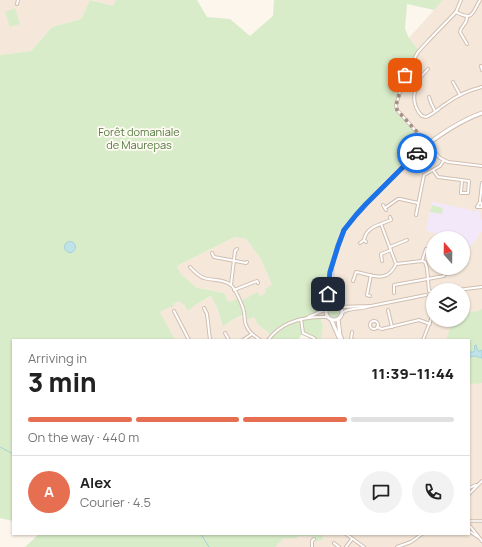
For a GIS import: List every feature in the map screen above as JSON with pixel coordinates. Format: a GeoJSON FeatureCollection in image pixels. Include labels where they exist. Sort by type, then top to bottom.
{"type":"FeatureCollection","features":[{"type":"Feature","properties":{"kind":"street"},"geometry":{"type":"LineString","coordinates":[[17,4],[18,0]]}},
{"type":"Feature","properties":{"kind":"street"},"geometry":{"type":"LineString","coordinates":[[461,0],[456,12],[418,52],[406,73],[396,105],[397,110],[440,158],[452,163],[482,166]]}},
{"type":"Feature","properties":{"kind":"street"},"geometry":{"type":"LineString","coordinates":[[467,44],[460,32],[461,28],[466,24],[467,17],[471,15],[480,0]]}},
{"type":"Feature","properties":{"kind":"street"},"geometry":{"type":"LineString","coordinates":[[456,12],[467,17]]}},
{"type":"Feature","properties":{"kind":"street"},"geometry":{"type":"LineString","coordinates":[[481,66],[482,70]]}},
{"type":"Feature","properties":{"kind":"street"},"geometry":{"type":"LineString","coordinates":[[428,68],[417,81],[415,91],[414,99],[419,113],[422,116],[426,117],[460,95],[482,87]]}},
{"type":"Feature","properties":{"kind":"street"},"geometry":{"type":"LineString","coordinates":[[406,73],[417,81]]}},
{"type":"Feature","properties":{"kind":"street"},"geometry":{"type":"LineString","coordinates":[[453,82],[460,95]]}},
{"type":"Feature","properties":{"kind":"street"},"geometry":{"type":"LineString","coordinates":[[429,97],[436,111]]}},
{"type":"Feature","properties":{"kind":"street"},"geometry":{"type":"LineString","coordinates":[[340,339],[326,313],[328,307],[330,272],[344,230],[356,215],[420,150],[452,126],[482,113]]}},
{"type":"Feature","properties":{"kind":"street"},"geometry":{"type":"LineString","coordinates":[[416,214],[424,176],[440,166],[444,160]]}},
{"type":"Feature","properties":{"kind":"street"},"geometry":{"type":"LineString","coordinates":[[433,170],[438,177],[462,180],[469,181],[468,193],[461,193],[462,180]]}},
{"type":"Feature","properties":{"kind":"street"},"geometry":{"type":"LineString","coordinates":[[480,201],[482,207],[477,207],[480,203],[480,201],[482,183]]}},
{"type":"Feature","properties":{"kind":"street"},"geometry":{"type":"LineString","coordinates":[[383,205],[386,209],[398,199],[418,203]]}},
{"type":"Feature","properties":{"kind":"street"},"geometry":{"type":"LineString","coordinates":[[360,243],[365,241],[366,232],[381,224],[392,221],[390,217]]}},
{"type":"Feature","properties":{"kind":"street"},"geometry":{"type":"LineString","coordinates":[[381,224],[396,264]]}},
{"type":"Feature","properties":{"kind":"street"},"geometry":{"type":"LineString","coordinates":[[382,261],[381,254],[407,240]]}},
{"type":"Feature","properties":{"kind":"street"},"geometry":{"type":"LineString","coordinates":[[231,285],[237,249]]}},
{"type":"Feature","properties":{"kind":"street"},"geometry":{"type":"LineString","coordinates":[[422,261],[426,249]]}},
{"type":"Feature","properties":{"kind":"street"},"geometry":{"type":"LineString","coordinates":[[212,253],[214,257],[247,262]]}},
{"type":"Feature","properties":{"kind":"street"},"geometry":{"type":"LineString","coordinates":[[353,281],[356,272],[386,276],[396,264],[422,261]]}},
{"type":"Feature","properties":{"kind":"street"},"geometry":{"type":"LineString","coordinates":[[422,261],[425,262],[428,283]]}},
{"type":"Feature","properties":{"kind":"street"},"geometry":{"type":"LineString","coordinates":[[332,265],[332,285],[335,305]]}},
{"type":"Feature","properties":{"kind":"street"},"geometry":{"type":"LineString","coordinates":[[190,267],[202,278],[221,280],[231,285],[242,304],[246,325],[252,334],[259,339]]}},
{"type":"Feature","properties":{"kind":"street"},"geometry":{"type":"LineString","coordinates":[[370,296],[367,295],[371,275]]}},
{"type":"Feature","properties":{"kind":"street"},"geometry":{"type":"LineString","coordinates":[[394,285],[444,275]]}},
{"type":"Feature","properties":{"kind":"street"},"geometry":{"type":"LineString","coordinates":[[234,290],[258,281],[258,283]]}},
{"type":"Feature","properties":{"kind":"street"},"geometry":{"type":"LineString","coordinates":[[392,282],[394,285],[394,293]]}},
{"type":"Feature","properties":{"kind":"street"},"geometry":{"type":"LineString","coordinates":[[470,288],[482,287]]}},
{"type":"Feature","properties":{"kind":"street"},"geometry":{"type":"LineString","coordinates":[[306,318],[335,305],[339,307],[371,306],[426,296]]}},
{"type":"Feature","properties":{"kind":"street"},"geometry":{"type":"LineString","coordinates":[[341,339],[338,319],[342,313],[346,310],[367,308],[371,306]]}},
{"type":"Feature","properties":{"kind":"street"},"geometry":{"type":"LineString","coordinates":[[339,307],[342,313]]}},
{"type":"Feature","properties":{"kind":"street"},"geometry":{"type":"LineString","coordinates":[[204,308],[207,314],[210,339]]}},
{"type":"Feature","properties":{"kind":"street"},"geometry":{"type":"LineString","coordinates":[[388,310],[392,327]]}},
{"type":"Feature","properties":{"kind":"street"},"geometry":{"type":"LineString","coordinates":[[174,311],[188,339]]}},
{"type":"Feature","properties":{"kind":"street"},"geometry":{"type":"LineString","coordinates":[[269,339],[284,325],[301,319],[338,319]]}},
{"type":"Feature","properties":{"kind":"street"},"geometry":{"type":"LineString","coordinates":[[301,319],[303,333],[314,339]]}},
{"type":"Feature","properties":{"kind":"street"},"geometry":{"type":"LineString","coordinates":[[377,327],[382,329],[419,320],[426,323]]}},
{"type":"Feature","properties":{"kind":"street"},"geometry":{"type":"LineString","coordinates":[[423,339],[429,327]]}},
{"type":"Feature","properties":{"kind":"street"},"geometry":{"type":"LineString","coordinates":[[351,339],[352,332]]}},
{"type":"Feature","properties":{"kind":"street"},"geometry":{"type":"LineString","coordinates":[[224,333],[228,339]]}},
{"type":"Feature","properties":{"kind":"street"},"geometry":{"type":"LineString","coordinates":[[244,339],[252,334]]}},
{"type":"Feature","properties":{"kind":"street"},"geometry":{"type":"LineString","coordinates":[[470,493],[482,480]]}},
{"type":"Feature","properties":{"kind":"street"},"geometry":{"type":"LineString","coordinates":[[470,488],[479,483]]}},
{"type":"Feature","properties":{"kind":"street"},"geometry":{"type":"LineString","coordinates":[[470,521],[482,521]]}},
{"type":"Feature","properties":{"kind":"street"},"geometry":{"type":"LineString","coordinates":[[470,527],[482,541]]}},
{"type":"Feature","properties":{"kind":"street"},"geometry":{"type":"LineString","coordinates":[[470,532],[480,538]]}},
{"type":"Feature","properties":{"kind":"street"},"geometry":{"type":"LineString","coordinates":[[347,535],[364,547]]}},
{"type":"Feature","properties":{"kind":"street"},"geometry":{"type":"LineString","coordinates":[[397,547],[411,542],[421,535]]}},
{"type":"Feature","properties":{"kind":"street"},"geometry":{"type":"LineString","coordinates":[[312,547],[312,541],[314,539]]}},
{"type":"Feature","properties":{"kind":"street"},"geometry":{"type":"LineString","coordinates":[[346,547],[352,539]]}},
{"type":"Feature","properties":{"kind":"street"},"geometry":{"type":"LineString","coordinates":[[334,543],[339,547]]}},
{"type":"Feature","properties":{"kind":"shaded area"},"geometry":{"type":"Polygon","coordinates":[[[0,0],[90,0],[81,19],[52,27],[31,51],[0,55],[0,0]]]}},
{"type":"Feature","properties":{"kind":"shaded area"},"geometry":{"type":"Polygon","coordinates":[[[91,0],[116,0],[114,7],[91,0]]]}},
{"type":"Feature","properties":{"kind":"shaded area"},"geometry":{"type":"Polygon","coordinates":[[[443,0],[482,0],[482,547],[271,547],[268,535],[470,535],[470,339],[321,339],[323,326],[318,311],[326,299],[327,281],[339,233],[381,184],[424,143],[397,110],[407,75],[419,51],[409,38],[443,0]]]}},
{"type":"Feature","properties":{"kind":"shaded area"},"geometry":{"type":"Polygon","coordinates":[[[432,202],[471,210],[474,212],[477,209],[481,214],[482,232],[470,246],[470,231],[426,230],[432,202]]]}},
{"type":"Feature","properties":{"kind":"shaded area"},"geometry":{"type":"Polygon","coordinates":[[[235,237],[246,239],[261,259],[272,285],[267,293],[260,296],[258,293],[242,300],[247,320],[254,317],[258,325],[269,333],[268,339],[173,339],[160,312],[170,307],[171,308],[173,304],[181,300],[186,308],[189,309],[212,296],[223,327],[232,320],[243,316],[228,303],[224,293],[200,288],[198,289],[181,274],[177,266],[235,237]]]}},
{"type":"Feature","properties":{"kind":"green space","name":"Forêt domaniale de Maurepas"},"geometry":{"type":"Polygon","coordinates":[[[90,0],[113,6],[116,0],[197,0],[207,17],[230,19],[250,36],[273,16],[274,0],[443,0],[434,10],[407,4],[405,29],[409,38],[419,51],[407,75],[397,110],[424,143],[381,184],[339,233],[327,281],[326,299],[318,311],[323,326],[321,339],[310,339],[302,334],[299,339],[268,339],[269,333],[258,325],[254,317],[247,320],[242,300],[258,292],[260,296],[266,293],[265,289],[272,285],[261,259],[246,239],[235,237],[177,266],[181,274],[198,289],[224,293],[228,302],[238,299],[243,315],[232,320],[223,327],[217,307],[211,296],[189,310],[186,309],[184,304],[183,305],[180,301],[173,304],[174,306],[171,308],[170,307],[160,312],[174,339],[12,339],[12,521],[0,518],[0,55],[31,51],[52,27],[81,19],[90,0]]]}},
{"type":"Feature","properties":{"kind":"green space"},"geometry":{"type":"Polygon","coordinates":[[[15,8],[20,24],[10,27],[5,12],[15,8]]]}},
{"type":"Feature","properties":{"kind":"green space"},"geometry":{"type":"Polygon","coordinates":[[[432,205],[443,208],[442,214],[430,212],[432,205]]]}},
{"type":"Feature","properties":{"kind":"green space"},"geometry":{"type":"Polygon","coordinates":[[[334,306],[338,308],[340,312],[338,316],[334,318],[330,316],[328,312],[330,308],[334,306]]]}},
{"type":"Feature","properties":{"kind":"green space"},"geometry":{"type":"Polygon","coordinates":[[[482,309],[482,383],[475,384],[470,383],[470,339],[446,339],[451,327],[470,327],[470,312],[482,309]]]}},
{"type":"Feature","properties":{"kind":"green space"},"geometry":{"type":"Polygon","coordinates":[[[38,535],[322,535],[323,540],[316,541],[316,537],[297,536],[297,538],[283,539],[275,547],[25,547],[38,535]]]}},
{"type":"Feature","properties":{"kind":"water"},"geometry":{"type":"Polygon","coordinates":[[[68,242],[72,242],[74,243],[74,251],[68,252],[65,249],[65,245],[68,242]]]}},
{"type":"Feature","properties":{"kind":"water"},"geometry":{"type":"Polygon","coordinates":[[[476,345],[478,351],[482,350],[482,358],[475,356],[470,357],[470,352],[474,352],[476,345]]]}},
{"type":"Feature","properties":{"kind":"waterway"},"geometry":{"type":"LineString","coordinates":[[0,447],[12,453]]}},
{"type":"Feature","properties":{"kind":"waterway"},"geometry":{"type":"LineString","coordinates":[[202,535],[209,547]]}},
{"type":"Feature","properties":{"kind":"way so far"},"geometry":{"type":"LineString","coordinates":[[405,75],[396,105],[397,110],[428,144],[417,153]]}},
{"type":"Feature","properties":{"kind":"route"},"geometry":{"type":"LineString","coordinates":[[328,294],[330,272],[344,230],[366,204],[417,153]]}}]}
